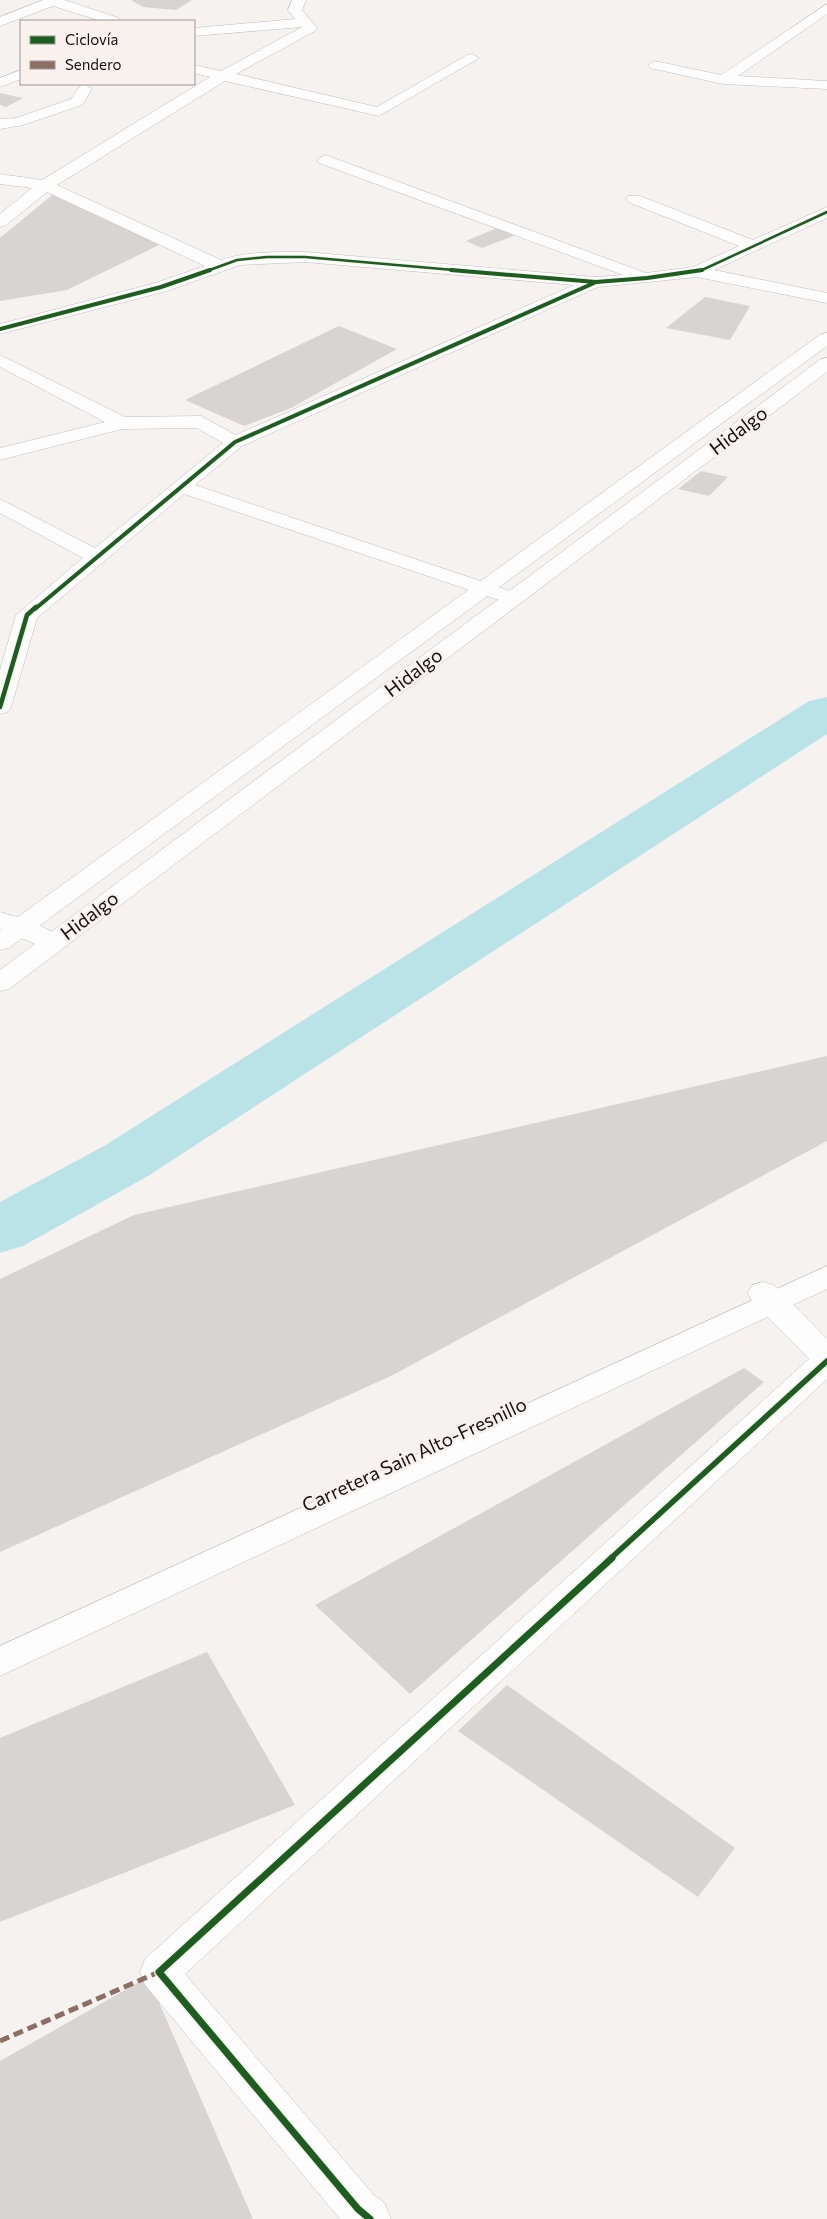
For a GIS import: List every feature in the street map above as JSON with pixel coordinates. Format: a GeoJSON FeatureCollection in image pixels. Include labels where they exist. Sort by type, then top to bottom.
{"type":"FeatureCollection","features":[{"type":"Feature","properties":{"kind":"street"},"geometry":{"type":"LineString","coordinates":[[0,222],[45,185],[222,76],[310,28],[295,10],[299,0]]}},
{"type":"Feature","properties":{"kind":"street"},"geometry":{"type":"LineString","coordinates":[[0,23],[52,1],[111,20]]}},
{"type":"Feature","properties":{"kind":"street"},"geometry":{"type":"LineString","coordinates":[[723,80],[827,8]]}},
{"type":"Feature","properties":{"kind":"street"},"geometry":{"type":"LineString","coordinates":[[195,32],[305,22]]}},
{"type":"Feature","properties":{"kind":"street"},"geometry":{"type":"LineString","coordinates":[[0,23],[20,28]]}},
{"type":"Feature","properties":{"kind":"street"},"geometry":{"type":"LineString","coordinates":[[222,30],[268,51]]}},
{"type":"Feature","properties":{"kind":"street"},"geometry":{"type":"LineString","coordinates":[[195,69],[379,112],[472,58]]}},
{"type":"Feature","properties":{"kind":"street"},"geometry":{"type":"LineString","coordinates":[[654,65],[723,80],[827,85]]}},
{"type":"Feature","properties":{"kind":"street"},"geometry":{"type":"LineString","coordinates":[[0,66],[20,73]]}},
{"type":"Feature","properties":{"kind":"street"},"geometry":{"type":"LineString","coordinates":[[0,83],[20,73]]}},
{"type":"Feature","properties":{"kind":"street"},"geometry":{"type":"LineString","coordinates":[[78,85],[91,86]]}},
{"type":"Feature","properties":{"kind":"street"},"geometry":{"type":"LineString","coordinates":[[0,124],[18,122],[77,102],[91,86]]}},
{"type":"Feature","properties":{"kind":"street"},"geometry":{"type":"LineString","coordinates":[[326,160],[647,278]]}},
{"type":"Feature","properties":{"kind":"street"},"geometry":{"type":"LineString","coordinates":[[0,179],[45,185],[220,266]]}},
{"type":"Feature","properties":{"kind":"street"},"geometry":{"type":"LineString","coordinates":[[634,199],[754,246]]}},
{"type":"Feature","properties":{"kind":"street"},"geometry":{"type":"LineString","coordinates":[[0,329],[161,287],[238,260],[268,257],[305,257],[596,282],[697,272],[827,212]]}},
{"type":"Feature","properties":{"kind":"street"},"geometry":{"type":"LineString","coordinates":[[697,272],[827,298]]}},
{"type":"Feature","properties":{"kind":"street"},"geometry":{"type":"LineString","coordinates":[[2,695],[27,615],[235,442],[596,282]]}},
{"type":"Feature","properties":{"kind":"street","name":"Hidalgo"},"geometry":{"type":"LineString","coordinates":[[0,942],[10,924],[484,588],[827,338]]}},
{"type":"Feature","properties":{"kind":"street"},"geometry":{"type":"LineString","coordinates":[[0,360],[122,423]]}},
{"type":"Feature","properties":{"kind":"street","name":"Hidalgo"},"geometry":{"type":"LineString","coordinates":[[0,982],[827,364]]}},
{"type":"Feature","properties":{"kind":"street"},"geometry":{"type":"LineString","coordinates":[[0,454],[122,423],[201,422],[235,442]]}},
{"type":"Feature","properties":{"kind":"street"},"geometry":{"type":"LineString","coordinates":[[181,487],[512,598]]}},
{"type":"Feature","properties":{"kind":"street"},"geometry":{"type":"LineString","coordinates":[[0,505],[97,556]]}},
{"type":"Feature","properties":{"kind":"street"},"geometry":{"type":"LineString","coordinates":[[10,924],[52,943]]}},
{"type":"Feature","properties":{"kind":"street","name":"Carretera Sain Alto-Fresnillo"},"geometry":{"type":"LineString","coordinates":[[0,1645],[768,1298],[827,1263]]}},
{"type":"Feature","properties":{"kind":"street"},"geometry":{"type":"LineString","coordinates":[[0,1662],[768,1298],[827,1278]]}},
{"type":"Feature","properties":{"kind":"street"},"geometry":{"type":"LineString","coordinates":[[357,2216],[159,1972],[827,1360],[768,1298]]}},
{"type":"Feature","properties":{"kind":"building"},"geometry":{"type":"Polygon","coordinates":[[[131,0],[192,0],[176,10],[143,7],[131,0]]]}},
{"type":"Feature","properties":{"kind":"building"},"geometry":{"type":"Polygon","coordinates":[[[0,93],[23,98],[6,107],[0,105],[0,93]]]}},
{"type":"Feature","properties":{"kind":"building"},"geometry":{"type":"Polygon","coordinates":[[[52,195],[161,244],[67,290],[0,301],[0,238],[52,195]]]}},
{"type":"Feature","properties":{"kind":"building"},"geometry":{"type":"Polygon","coordinates":[[[497,228],[516,235],[482,248],[466,241],[497,228]]]}},
{"type":"Feature","properties":{"kind":"building"},"geometry":{"type":"Polygon","coordinates":[[[705,297],[750,306],[730,340],[666,328],[705,297]]]}},
{"type":"Feature","properties":{"kind":"building"},"geometry":{"type":"Polygon","coordinates":[[[339,326],[397,349],[291,408],[244,426],[185,400],[339,326]]]}},
{"type":"Feature","properties":{"kind":"building"},"geometry":{"type":"Polygon","coordinates":[[[701,471],[728,477],[709,496],[678,489],[701,471]]]}},
{"type":"Feature","properties":{"kind":"building"},"geometry":{"type":"Polygon","coordinates":[[[827,1056],[827,1141],[391,1376],[0,1552],[0,1279],[134,1215],[827,1056]]]}},
{"type":"Feature","properties":{"kind":"building"},"geometry":{"type":"Polygon","coordinates":[[[744,1368],[764,1382],[410,1694],[315,1605],[744,1368]]]}},
{"type":"Feature","properties":{"kind":"building"},"geometry":{"type":"Polygon","coordinates":[[[207,1652],[295,1805],[0,1922],[0,1738],[207,1652]]]}},
{"type":"Feature","properties":{"kind":"building"},"geometry":{"type":"Polygon","coordinates":[[[507,1685],[735,1848],[698,1897],[458,1731],[507,1685]]]}},
{"type":"Feature","properties":{"kind":"building"},"geometry":{"type":"Polygon","coordinates":[[[148,1977],[253,2219],[0,2219],[0,2061],[148,1977]]]}},
{"type":"Feature","properties":{"kind":"waterway"},"geometry":{"type":"LineString","coordinates":[[0,1230],[126,1161],[827,712]]}},
{"type":"Feature","properties":{"kind":"marked path"},"geometry":{"type":"LineString","coordinates":[[0,2041],[159,1972]]}},
{"type":"Feature","properties":{"kind":"cycle path"},"geometry":{"type":"LineString","coordinates":[[0,329],[161,287],[237,260],[267,257],[305,257],[596,282],[697,272],[827,212]]}},
{"type":"Feature","properties":{"kind":"cycle path"},"geometry":{"type":"LineString","coordinates":[[0,707],[27,615],[235,442],[594,283]]}},
{"type":"Feature","properties":{"kind":"cycle path"},"geometry":{"type":"LineString","coordinates":[[370,2219],[358,2209],[159,1972],[827,1361]]}}]}
